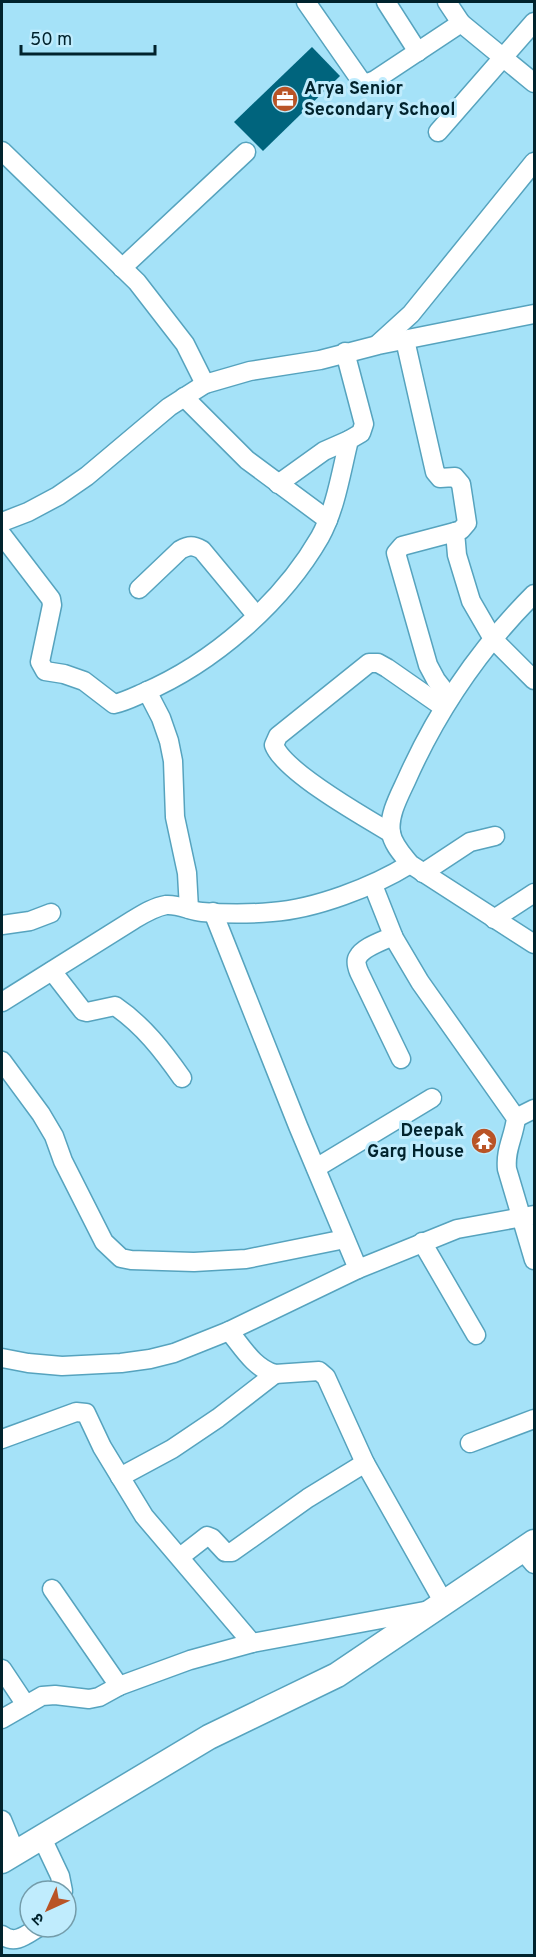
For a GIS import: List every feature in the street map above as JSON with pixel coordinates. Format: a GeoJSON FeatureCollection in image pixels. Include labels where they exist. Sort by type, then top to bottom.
{"type":"FeatureCollection","features":[{"type":"Feature","properties":{"kind":"main road"},"geometry":{"type":"LineString","coordinates":[[9,1857],[209,1737],[337,1675],[439,1606],[531,1553]]}},
{"type":"Feature","properties":{"kind":"street"},"geometry":{"type":"LineString","coordinates":[[306,2],[361,81],[368,83],[461,23]]}},
{"type":"Feature","properties":{"kind":"street"},"geometry":{"type":"LineString","coordinates":[[386,2],[418,52]]}},
{"type":"Feature","properties":{"kind":"street"},"geometry":{"type":"LineString","coordinates":[[447,2],[461,23],[534,82]]}},
{"type":"Feature","properties":{"kind":"street"},"geometry":{"type":"LineString","coordinates":[[438,132],[534,22]]}},
{"type":"Feature","properties":{"kind":"street"},"geometry":{"type":"LineString","coordinates":[[2,151],[137,282],[185,344],[205,384]]}},
{"type":"Feature","properties":{"kind":"street"},"geometry":{"type":"LineString","coordinates":[[123,268],[246,152]]}},
{"type":"Feature","properties":{"kind":"street"},"geometry":{"type":"LineString","coordinates":[[378,345],[411,314],[534,162]]}},
{"type":"Feature","properties":{"kind":"street"},"geometry":{"type":"LineString","coordinates":[[2,522],[28,512],[58,496],[87,476],[184,397],[205,384],[250,371],[320,360],[345,352],[534,314]]}},
{"type":"Feature","properties":{"kind":"street"},"geometry":{"type":"LineString","coordinates":[[405,340],[435,471],[440,478],[455,477],[461,484],[467,523],[461,530],[402,546],[396,554],[428,664],[446,703]]}},
{"type":"Feature","properties":{"kind":"street"},"geometry":{"type":"LineString","coordinates":[[278,484],[324,451],[361,433],[364,424],[345,352]]}},
{"type":"Feature","properties":{"kind":"street"},"geometry":{"type":"LineString","coordinates":[[184,397],[247,460],[328,520]]}},
{"type":"Feature","properties":{"kind":"street"},"geometry":{"type":"LineString","coordinates":[[2,535],[51,599],[52,605],[40,662],[45,671],[64,674],[84,681],[114,704],[147,691],[191,668],[216,651],[282,589],[304,562],[328,520],[348,440]]}},
{"type":"Feature","properties":{"kind":"street"},"geometry":{"type":"LineString","coordinates":[[455,532],[456,555],[471,601],[493,639],[534,680]]}},
{"type":"Feature","properties":{"kind":"street"},"geometry":{"type":"LineString","coordinates":[[139,590],[180,550],[187,546],[195,546],[202,550],[256,615]]}},
{"type":"Feature","properties":{"kind":"street"},"geometry":{"type":"LineString","coordinates":[[534,594],[493,639],[446,703],[394,807],[391,832],[399,850],[416,868],[534,944]]}},
{"type":"Feature","properties":{"kind":"street"},"geometry":{"type":"LineString","coordinates":[[391,832],[344,806],[314,784],[276,753],[274,745],[278,736],[369,663],[378,663],[446,703]]}},
{"type":"Feature","properties":{"kind":"street"},"geometry":{"type":"LineString","coordinates":[[147,691],[170,741],[175,817],[187,873],[189,909]]}},
{"type":"Feature","properties":{"kind":"street"},"geometry":{"type":"LineString","coordinates":[[2,1002],[153,909],[167,905],[213,912],[272,912],[291,909],[373,885],[416,868],[470,842],[495,836]]}},
{"type":"Feature","properties":{"kind":"street"},"geometry":{"type":"LineString","coordinates":[[373,885],[393,936],[420,982],[516,1118],[506,1155],[507,1169],[528,1216],[534,1260]]}},
{"type":"Feature","properties":{"kind":"street"},"geometry":{"type":"LineString","coordinates":[[494,919],[534,893]]}},
{"type":"Feature","properties":{"kind":"street"},"geometry":{"type":"LineString","coordinates":[[213,912],[358,1269]]}},
{"type":"Feature","properties":{"kind":"street"},"geometry":{"type":"LineString","coordinates":[[2,925],[30,921],[51,913]]}},
{"type":"Feature","properties":{"kind":"street"},"geometry":{"type":"LineString","coordinates":[[393,936],[365,950],[358,956],[356,963],[358,972],[401,1059]]}},
{"type":"Feature","properties":{"kind":"street"},"geometry":{"type":"LineString","coordinates":[[52,970],[83,1011],[115,1006],[123,1011],[149,1036],[182,1078]]}},
{"type":"Feature","properties":{"kind":"street"},"geometry":{"type":"LineString","coordinates":[[2,1061],[41,1114],[54,1136],[63,1161],[104,1242],[120,1258],[194,1262],[246,1259],[345,1239]]}},
{"type":"Feature","properties":{"kind":"street"},"geometry":{"type":"LineString","coordinates":[[316,1168],[432,1098]]}},
{"type":"Feature","properties":{"kind":"street"},"geometry":{"type":"LineString","coordinates":[[516,1118],[534,1109]]}},
{"type":"Feature","properties":{"kind":"street"},"geometry":{"type":"LineString","coordinates":[[2,1358],[28,1364],[62,1366],[121,1363],[174,1353],[229,1331],[358,1269],[422,1242],[457,1229],[528,1216]]}},
{"type":"Feature","properties":{"kind":"street"},"geometry":{"type":"LineString","coordinates":[[422,1242],[476,1335]]}},
{"type":"Feature","properties":{"kind":"street"},"geometry":{"type":"LineString","coordinates":[[2,1719],[49,1695],[89,1699],[99,1697],[119,1686],[190,1660],[252,1643],[439,1606],[364,1463],[326,1377],[319,1371],[274,1374],[259,1367],[229,1331]]}},
{"type":"Feature","properties":{"kind":"street"},"geometry":{"type":"LineString","coordinates":[[120,1477],[172,1449],[218,1418],[274,1374]]}},
{"type":"Feature","properties":{"kind":"street"},"geometry":{"type":"LineString","coordinates":[[2,1439],[81,1412],[86,1413],[102,1447],[144,1516],[252,1643]]}},
{"type":"Feature","properties":{"kind":"street"},"geometry":{"type":"LineString","coordinates":[[470,1443],[534,1419]]}},
{"type":"Feature","properties":{"kind":"street"},"geometry":{"type":"LineString","coordinates":[[180,1557],[207,1536],[212,1538],[225,1552],[232,1552],[308,1498],[364,1463]]}},
{"type":"Feature","properties":{"kind":"street"},"geometry":{"type":"LineString","coordinates":[[52,1589],[119,1686]]}},
{"type":"Feature","properties":{"kind":"street"},"geometry":{"type":"LineString","coordinates":[[2,1669],[26,1705]]}},
{"type":"Feature","properties":{"kind":"street"},"geometry":{"type":"LineString","coordinates":[[2,1820],[9,1857]]}},
{"type":"Feature","properties":{"kind":"street"},"geometry":{"type":"LineString","coordinates":[[42,1838],[61,1879]]}},
{"type":"Feature","properties":{"kind":"street"},"geometry":{"type":"LineString","coordinates":[[2,1935],[8,1940],[18,1938]]}},
{"type":"Feature","properties":{"kind":"building"},"geometry":{"type":"Polygon","coordinates":[[[312,47],[340,76],[263,151],[234,122],[312,47]]]}},
{"type":"Feature","properties":{"kind":"place","name":"Arya Senior Secondary School"},"geometry":{"type":"Point","coordinates":[285,99]}},
{"type":"Feature","properties":{"kind":"place","name":"Deepak Garg House"},"geometry":{"type":"Point","coordinates":[484,1141]}}]}
